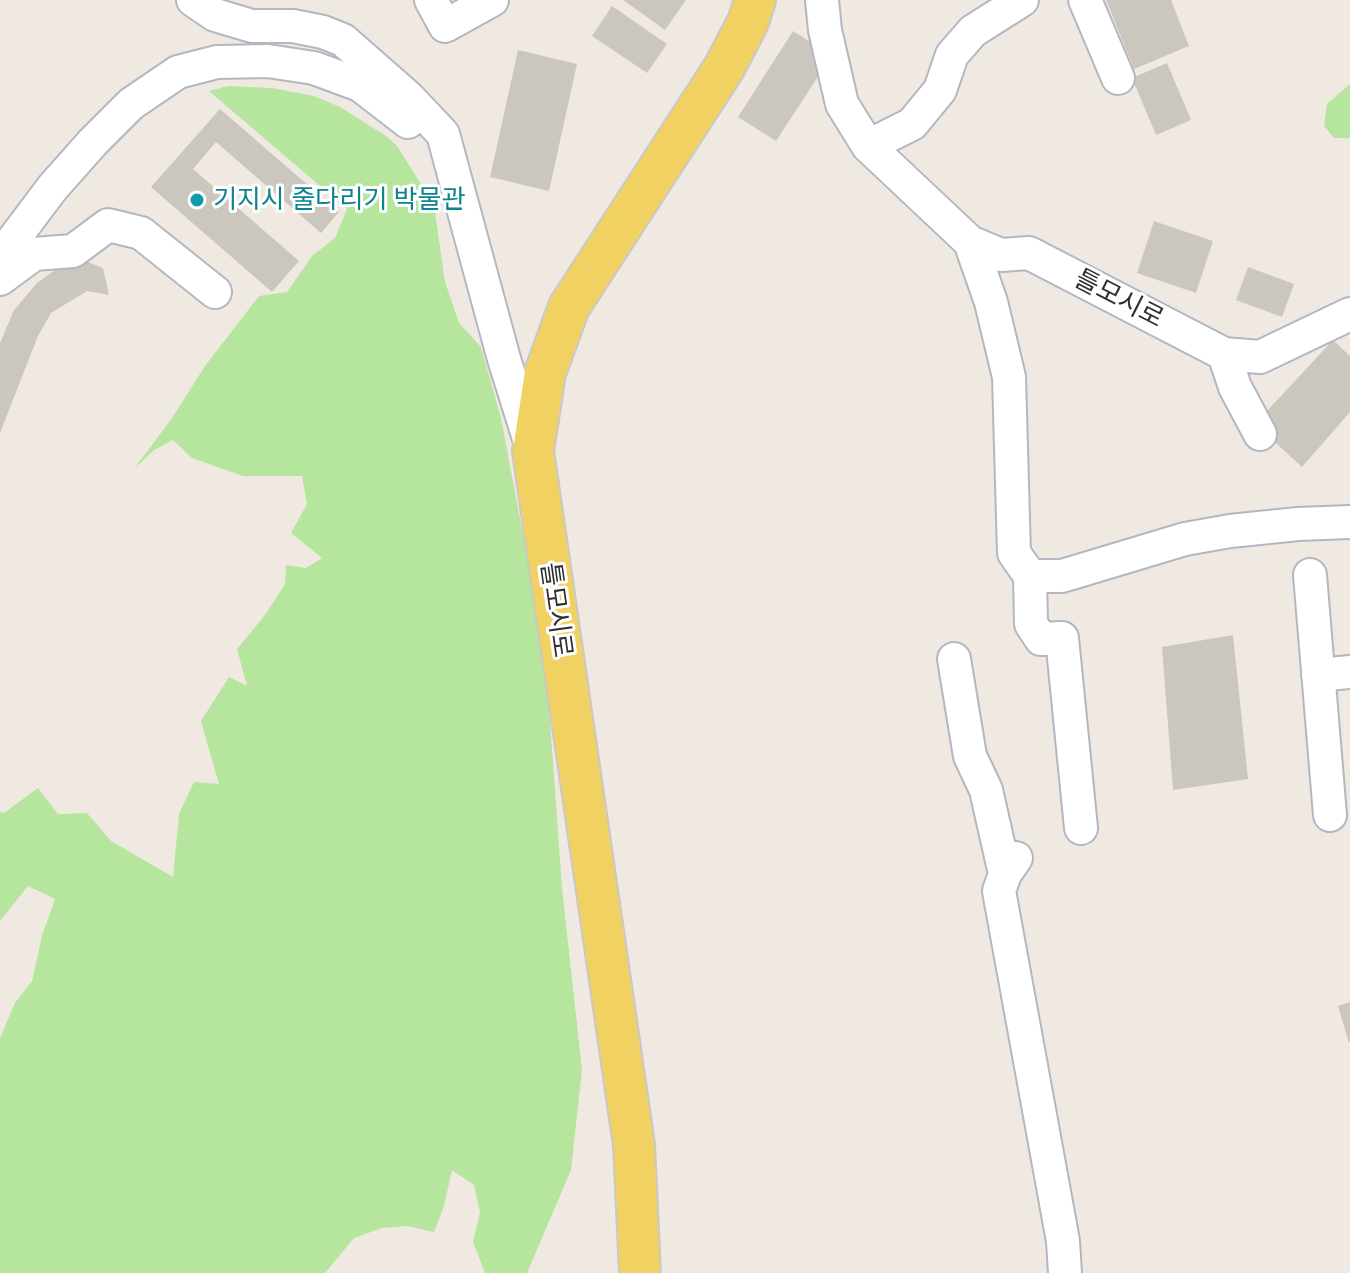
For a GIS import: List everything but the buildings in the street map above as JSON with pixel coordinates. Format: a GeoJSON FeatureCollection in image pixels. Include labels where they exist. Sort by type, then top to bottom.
{"type":"FeatureCollection","features":[{"type":"Feature","properties":{"kind":"main road","name":"틀모시로"},"geometry":{"type":"LineString","coordinates":[[640,1273],[634,1145],[533,451],[545,373],[569,307],[724,68],[748,22],[755,0]]}},
{"type":"Feature","properties":{"kind":"street"},"geometry":{"type":"LineString","coordinates":[[193,0],[215,15],[252,26],[293,26],[343,40],[408,97],[443,134],[504,359],[533,451]]}},
{"type":"Feature","properties":{"kind":"street"},"geometry":{"type":"LineString","coordinates":[[431,0],[445,26],[492,0]]}},
{"type":"Feature","properties":{"kind":"street","name":"틀모시로"},"geometry":{"type":"LineString","coordinates":[[822,0],[825,30],[842,104],[868,146],[970,242],[1001,255],[1029,253],[1224,354],[1260,357],[1350,314]]}},
{"type":"Feature","properties":{"kind":"street"},"geometry":{"type":"LineString","coordinates":[[868,146],[912,124],[940,90],[952,55],[973,31],[1022,0]]}},
{"type":"Feature","properties":{"kind":"street"},"geometry":{"type":"LineString","coordinates":[[1085,0],[1118,78]]}},
{"type":"Feature","properties":{"kind":"street"},"geometry":{"type":"LineString","coordinates":[[0,261],[53,187],[131,104],[178,72],[217,62],[268,61],[314,68],[360,85],[409,123],[459,191]]}},
{"type":"Feature","properties":{"kind":"street"},"geometry":{"type":"LineString","coordinates":[[0,279],[34,254],[73,251],[108,225],[141,233],[215,292]]}},
{"type":"Feature","properties":{"kind":"street"},"geometry":{"type":"LineString","coordinates":[[970,242],[991,302],[1009,377],[1014,553],[1030,576],[1031,624],[1041,639],[1062,638],[1081,828]]}},
{"type":"Feature","properties":{"kind":"street"},"geometry":{"type":"LineString","coordinates":[[1224,354],[1235,387],[1260,434]]}},
{"type":"Feature","properties":{"kind":"street"},"geometry":{"type":"LineString","coordinates":[[1030,576],[1062,576],[1185,539],[1230,531],[1350,522]]}},
{"type":"Feature","properties":{"kind":"street"},"geometry":{"type":"LineString","coordinates":[[1310,575],[1334,673],[1330,815]]}},
{"type":"Feature","properties":{"kind":"street"},"geometry":{"type":"LineString","coordinates":[[954,659],[970,756],[986,790],[1010,866],[999,891],[1063,1241],[1065,1273]]}},
{"type":"Feature","properties":{"kind":"green space"},"geometry":{"type":"Polygon","coordinates":[[[1350,84],[1350,138],[1334,138],[1324,126],[1327,104],[1350,84]]]}},
{"type":"Feature","properties":{"kind":"green space"},"geometry":{"type":"Polygon","coordinates":[[[228,86],[272,88],[314,96],[340,107],[397,146],[434,205],[445,282],[459,323],[481,347],[501,418],[545,651],[562,888],[582,1070],[571,1170],[527,1273],[485,1273],[473,1242],[480,1213],[474,1185],[452,1170],[434,1232],[407,1226],[382,1228],[354,1238],[325,1273],[0,1273],[0,1038],[15,1003],[32,981],[42,936],[55,899],[28,886],[0,921],[0,812],[4,813],[38,788],[58,814],[87,813],[111,841],[173,877],[179,814],[194,782],[219,784],[201,721],[229,677],[247,686],[237,649],[285,584],[286,565],[306,568],[322,558],[291,533],[307,504],[302,476],[243,476],[192,458],[173,440],[154,450],[134,469],[205,366],[259,296],[287,292],[312,256],[335,238],[347,209],[209,91],[228,86]]]}},
{"type":"Feature","properties":{"kind":"place","name":"기지시 줄다리기 박물관"},"geometry":{"type":"Point","coordinates":[197,200]}}]}
